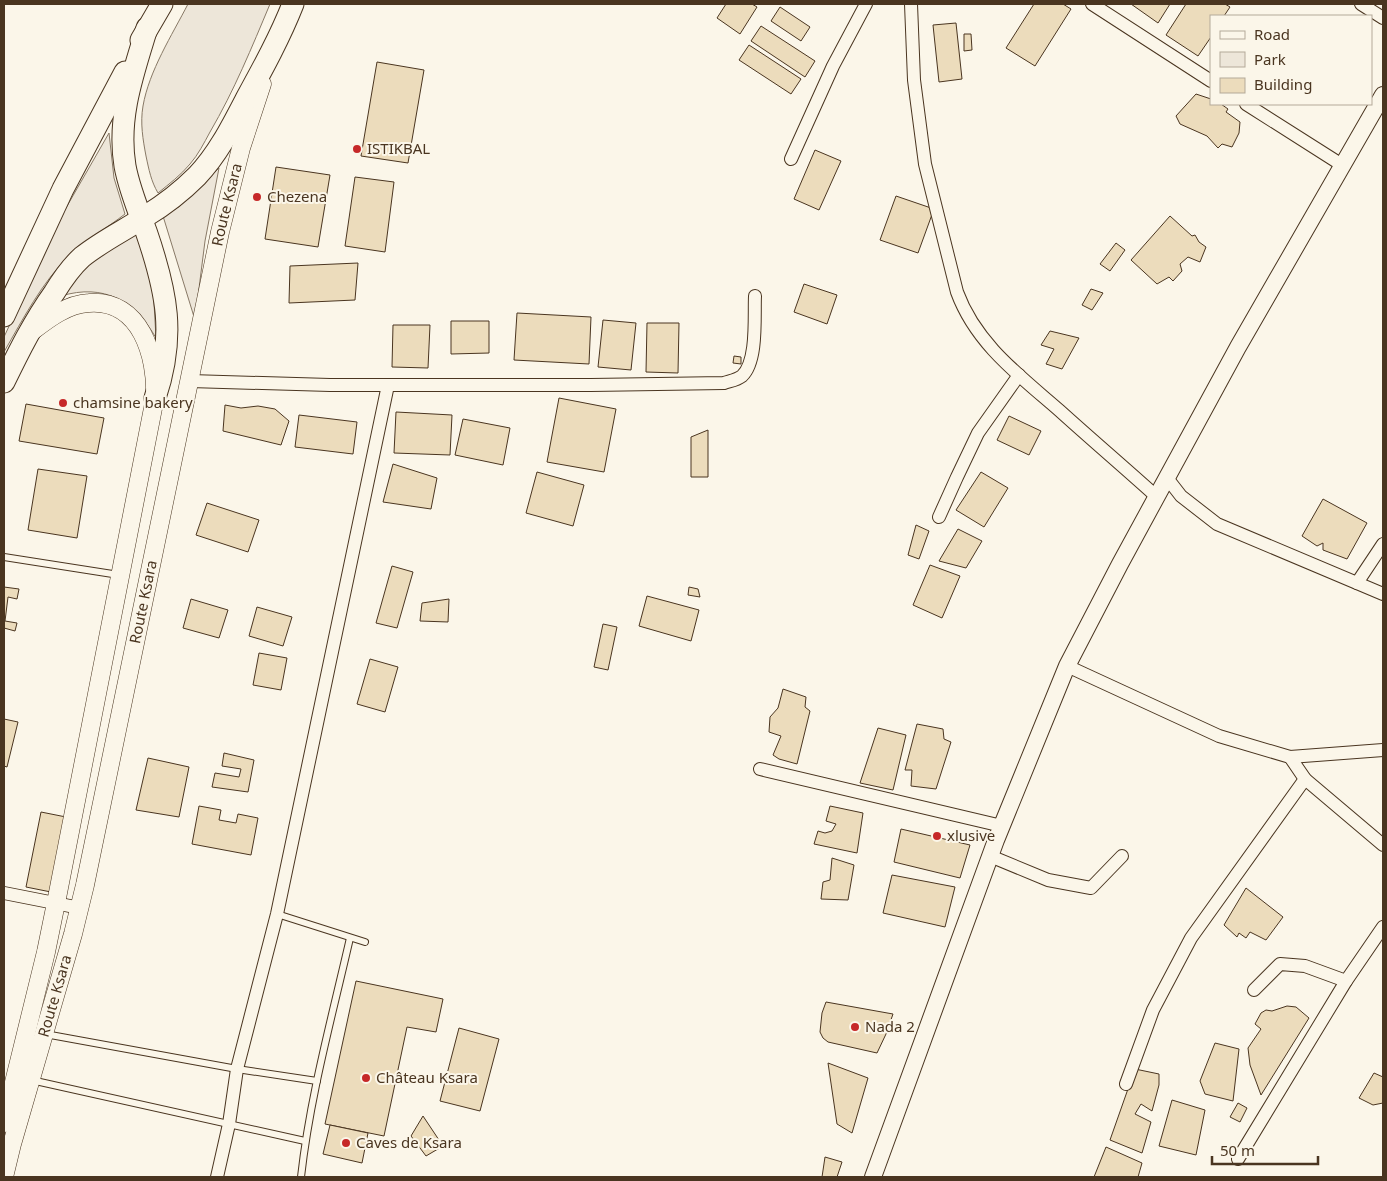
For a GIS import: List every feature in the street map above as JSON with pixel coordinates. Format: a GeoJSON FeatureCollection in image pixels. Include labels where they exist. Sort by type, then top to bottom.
{"type":"FeatureCollection","features":[{"type":"Feature","properties":{"kind":"highway"},"geometry":{"type":"LineString","coordinates":[[4,316],[63,189],[147,28],[162,4]]}},
{"type":"Feature","properties":{"kind":"highway"},"geometry":{"type":"LineString","coordinates":[[4,382],[26,335],[73,266],[104,241],[142,219],[174,197],[207,166],[227,136],[284,26],[293,4]]}},
{"type":"Feature","properties":{"kind":"highway"},"geometry":{"type":"LineString","coordinates":[[147,28],[128,90],[123,128],[125,166],[129,184],[164,289],[168,324],[167,350],[163,374],[155,398]]}},
{"type":"Feature","properties":{"kind":"main road","name":"Route Ksara"},"geometry":{"type":"LineString","coordinates":[[4,1122],[22,1078],[44,1034],[80,908],[230,190],[254,107],[284,26]]}},
{"type":"Feature","properties":{"kind":"main road","name":"Route Ksara"},"geometry":{"type":"LineString","coordinates":[[4,1177],[22,1078],[26,1030],[46,952],[155,398],[154,368],[146,340],[131,318],[122,310],[100,303],[74,306],[50,318],[26,335]]}},
{"type":"Feature","properties":{"kind":"main road"},"geometry":{"type":"LineString","coordinates":[[26,1030],[44,1034]]}},
{"type":"Feature","properties":{"kind":"street"},"geometry":{"type":"LineString","coordinates":[[791,158],[833,66],[866,4]]}},
{"type":"Feature","properties":{"kind":"street"},"geometry":{"type":"LineString","coordinates":[[911,4],[914,80],[925,164],[957,292],[964,311],[982,337],[1019,375],[1157,497]]}},
{"type":"Feature","properties":{"kind":"street"},"geometry":{"type":"LineString","coordinates":[[1092,4],[1210,80]]}},
{"type":"Feature","properties":{"kind":"street"},"geometry":{"type":"LineString","coordinates":[[1361,4],[1383,18]]}},
{"type":"Feature","properties":{"kind":"street"},"geometry":{"type":"LineString","coordinates":[[873,1177],[990,856],[1067,666],[1238,347],[1383,95]]}},
{"type":"Feature","properties":{"kind":"street"},"geometry":{"type":"LineString","coordinates":[[1248,105],[1342,166]]}},
{"type":"Feature","properties":{"kind":"street"},"geometry":{"type":"LineString","coordinates":[[190,381],[388,385],[724,383],[741,377],[750,362],[753,347],[755,296]]}},
{"type":"Feature","properties":{"kind":"street"},"geometry":{"type":"LineString","coordinates":[[939,517],[978,433],[1019,375]]}},
{"type":"Feature","properties":{"kind":"street"},"geometry":{"type":"LineString","coordinates":[[217,1177],[229,1124],[237,1069],[276,914],[388,385]]}},
{"type":"Feature","properties":{"kind":"street"},"geometry":{"type":"LineString","coordinates":[[1167,478],[1181,496],[1217,524],[1383,594]]}},
{"type":"Feature","properties":{"kind":"street"},"geometry":{"type":"LineString","coordinates":[[1357,584],[1383,544]]}},
{"type":"Feature","properties":{"kind":"street"},"geometry":{"type":"LineString","coordinates":[[1067,666],[1219,736],[1290,757],[1383,750]]}},
{"type":"Feature","properties":{"kind":"street"},"geometry":{"type":"LineString","coordinates":[[1290,757],[1305,779],[1383,845]]}},
{"type":"Feature","properties":{"kind":"street"},"geometry":{"type":"LineString","coordinates":[[760,769],[1002,826]]}},
{"type":"Feature","properties":{"kind":"street"},"geometry":{"type":"LineString","coordinates":[[1126,1084],[1153,1010],[1191,938],[1305,779]]}},
{"type":"Feature","properties":{"kind":"street"},"geometry":{"type":"LineString","coordinates":[[990,856],[1048,880],[1091,888],[1122,856]]}},
{"type":"Feature","properties":{"kind":"street"},"geometry":{"type":"LineString","coordinates":[[4,893],[80,908]]}},
{"type":"Feature","properties":{"kind":"street"},"geometry":{"type":"LineString","coordinates":[[1238,1159],[1346,981],[1383,927]]}},
{"type":"Feature","properties":{"kind":"street"},"geometry":{"type":"LineString","coordinates":[[1254,990],[1280,964],[1305,966],[1346,981]]}},
{"type":"Feature","properties":{"kind":"lane"},"geometry":{"type":"LineString","coordinates":[[4,557],[120,575]]}},
{"type":"Feature","properties":{"kind":"lane"},"geometry":{"type":"LineString","coordinates":[[276,914],[365,942]]}},
{"type":"Feature","properties":{"kind":"lane"},"geometry":{"type":"LineString","coordinates":[[301,1177],[305,1141],[317,1081],[350,938]]}},
{"type":"Feature","properties":{"kind":"lane"},"geometry":{"type":"LineString","coordinates":[[44,1034],[237,1069],[317,1081]]}},
{"type":"Feature","properties":{"kind":"lane"},"geometry":{"type":"LineString","coordinates":[[22,1078],[305,1141]]}},
{"type":"Feature","properties":{"kind":"green space"},"geometry":{"type":"Polygon","coordinates":[[[188,4],[270,4],[235,85],[201,149],[186,168],[158,193],[150,175],[145,150],[142,112],[150,80],[188,4]]]}},
{"type":"Feature","properties":{"kind":"green space"},"geometry":{"type":"Polygon","coordinates":[[[109,133],[114,178],[125,214],[82,245],[59,266],[34,301],[4,352],[4,337],[55,227],[109,133]]]}},
{"type":"Feature","properties":{"kind":"green space"},"geometry":{"type":"Polygon","coordinates":[[[219,168],[205,241],[195,320],[163,216],[180,206],[219,168]]]}},
{"type":"Feature","properties":{"kind":"green space"},"geometry":{"type":"Polygon","coordinates":[[[135,229],[152,281],[156,338],[138,314],[117,298],[91,292],[61,296],[66,287],[83,268],[135,229]]]}},
{"type":"Feature","properties":{"kind":"building"},"geometry":{"type":"Polygon","coordinates":[[[726,4],[752,4],[757,7],[740,34],[717,18],[726,4]]]}},
{"type":"Feature","properties":{"kind":"building"},"geometry":{"type":"Polygon","coordinates":[[[1034,4],[1063,4],[1071,9],[1035,66],[1006,48],[1034,4]]]}},
{"type":"Feature","properties":{"kind":"building"},"geometry":{"type":"Polygon","coordinates":[[[1131,4],[1170,4],[1158,23],[1131,4]]]}},
{"type":"Feature","properties":{"kind":"building"},"geometry":{"type":"Polygon","coordinates":[[[1186,4],[1225,4],[1230,7],[1225,15],[1210,15],[1210,38],[1198,56],[1166,35],[1186,4]]]}},
{"type":"Feature","properties":{"kind":"building"},"geometry":{"type":"Polygon","coordinates":[[[780,7],[810,27],[801,41],[771,21],[780,7]]]}},
{"type":"Feature","properties":{"kind":"building"},"geometry":{"type":"Polygon","coordinates":[[[956,23],[962,79],[939,82],[933,25],[956,23]]]}},
{"type":"Feature","properties":{"kind":"building"},"geometry":{"type":"Polygon","coordinates":[[[761,26],[815,61],[805,77],[751,41],[761,26]]]}},
{"type":"Feature","properties":{"kind":"building"},"geometry":{"type":"Polygon","coordinates":[[[964,34],[971,34],[972,50],[964,51],[964,34]]]}},
{"type":"Feature","properties":{"kind":"building"},"geometry":{"type":"Polygon","coordinates":[[[749,45],[801,79],[791,94],[739,60],[749,45]]]}},
{"type":"Feature","properties":{"kind":"building"},"geometry":{"type":"Polygon","coordinates":[[[377,62],[424,70],[408,163],[361,156],[377,62]]]}},
{"type":"Feature","properties":{"kind":"building"},"geometry":{"type":"Polygon","coordinates":[[[1196,94],[1210,99],[1210,105],[1222,105],[1228,109],[1226,112],[1240,122],[1239,133],[1232,147],[1222,144],[1218,148],[1207,136],[1180,124],[1176,116],[1196,94]]]}},
{"type":"Feature","properties":{"kind":"building"},"geometry":{"type":"Polygon","coordinates":[[[815,150],[841,161],[819,210],[794,199],[815,150]]]}},
{"type":"Feature","properties":{"kind":"building"},"geometry":{"type":"Polygon","coordinates":[[[276,167],[330,175],[318,247],[265,239],[276,167]]]}},
{"type":"Feature","properties":{"kind":"building"},"geometry":{"type":"Polygon","coordinates":[[[355,177],[394,182],[385,252],[345,246],[355,177]]]}},
{"type":"Feature","properties":{"kind":"building"},"geometry":{"type":"Polygon","coordinates":[[[896,196],[934,209],[918,253],[880,240],[896,196]]]}},
{"type":"Feature","properties":{"kind":"building"},"geometry":{"type":"Polygon","coordinates":[[[1170,216],[1192,236],[1195,235],[1199,242],[1206,247],[1200,262],[1188,257],[1180,264],[1182,271],[1173,281],[1169,277],[1157,284],[1131,260],[1170,216]]]}},
{"type":"Feature","properties":{"kind":"building"},"geometry":{"type":"Polygon","coordinates":[[[1116,243],[1125,250],[1110,271],[1100,264],[1116,243]]]}},
{"type":"Feature","properties":{"kind":"building"},"geometry":{"type":"Polygon","coordinates":[[[358,263],[355,300],[289,303],[290,266],[358,263]]]}},
{"type":"Feature","properties":{"kind":"building"},"geometry":{"type":"Polygon","coordinates":[[[804,284],[837,295],[827,324],[794,312],[804,284]]]}},
{"type":"Feature","properties":{"kind":"building"},"geometry":{"type":"Polygon","coordinates":[[[1091,289],[1103,293],[1092,310],[1082,305],[1091,289]]]}},
{"type":"Feature","properties":{"kind":"building"},"geometry":{"type":"Polygon","coordinates":[[[517,313],[591,317],[589,364],[514,360],[517,313]]]}},
{"type":"Feature","properties":{"kind":"building"},"geometry":{"type":"Polygon","coordinates":[[[603,320],[636,323],[631,370],[598,367],[603,320]]]}},
{"type":"Feature","properties":{"kind":"building"},"geometry":{"type":"Polygon","coordinates":[[[451,321],[489,321],[489,353],[451,354],[451,321]]]}},
{"type":"Feature","properties":{"kind":"building"},"geometry":{"type":"Polygon","coordinates":[[[647,323],[679,323],[678,373],[646,372],[647,323]]]}},
{"type":"Feature","properties":{"kind":"building"},"geometry":{"type":"Polygon","coordinates":[[[393,325],[430,325],[428,368],[392,367],[393,325]]]}},
{"type":"Feature","properties":{"kind":"building"},"geometry":{"type":"Polygon","coordinates":[[[1050,331],[1079,338],[1062,369],[1046,364],[1054,349],[1041,345],[1050,331]]]}},
{"type":"Feature","properties":{"kind":"building"},"geometry":{"type":"Polygon","coordinates":[[[734,356],[741,357],[741,364],[733,363],[734,356]]]}},
{"type":"Feature","properties":{"kind":"building"},"geometry":{"type":"Polygon","coordinates":[[[559,398],[616,409],[604,472],[547,462],[559,398]]]}},
{"type":"Feature","properties":{"kind":"building"},"geometry":{"type":"Polygon","coordinates":[[[26,404],[104,418],[97,454],[19,441],[26,404]]]}},
{"type":"Feature","properties":{"kind":"building"},"geometry":{"type":"Polygon","coordinates":[[[225,405],[241,408],[258,406],[275,409],[289,421],[281,445],[223,431],[225,405]]]}},
{"type":"Feature","properties":{"kind":"building"},"geometry":{"type":"Polygon","coordinates":[[[396,412],[452,415],[450,455],[394,453],[396,412]]]}},
{"type":"Feature","properties":{"kind":"building"},"geometry":{"type":"Polygon","coordinates":[[[299,415],[357,422],[353,454],[295,447],[299,415]]]}},
{"type":"Feature","properties":{"kind":"building"},"geometry":{"type":"Polygon","coordinates":[[[1009,416],[1041,431],[1029,455],[997,440],[1009,416]]]}},
{"type":"Feature","properties":{"kind":"building"},"geometry":{"type":"Polygon","coordinates":[[[463,419],[510,428],[503,465],[455,455],[463,419]]]}},
{"type":"Feature","properties":{"kind":"building"},"geometry":{"type":"Polygon","coordinates":[[[708,430],[708,477],[691,477],[691,437],[708,430]]]}},
{"type":"Feature","properties":{"kind":"building"},"geometry":{"type":"Polygon","coordinates":[[[393,464],[437,478],[431,509],[383,502],[393,464]]]}},
{"type":"Feature","properties":{"kind":"building"},"geometry":{"type":"Polygon","coordinates":[[[38,469],[87,476],[77,538],[28,530],[38,469]]]}},
{"type":"Feature","properties":{"kind":"building"},"geometry":{"type":"Polygon","coordinates":[[[537,472],[584,485],[573,526],[526,513],[537,472]]]}},
{"type":"Feature","properties":{"kind":"building"},"geometry":{"type":"Polygon","coordinates":[[[981,472],[1008,488],[984,527],[956,510],[981,472]]]}},
{"type":"Feature","properties":{"kind":"building"},"geometry":{"type":"Polygon","coordinates":[[[1323,499],[1367,523],[1347,559],[1323,550],[1323,543],[1317,546],[1302,536],[1323,499]]]}},
{"type":"Feature","properties":{"kind":"building"},"geometry":{"type":"Polygon","coordinates":[[[207,503],[259,520],[248,552],[196,535],[207,503]]]}},
{"type":"Feature","properties":{"kind":"building"},"geometry":{"type":"Polygon","coordinates":[[[916,525],[929,531],[919,559],[908,555],[916,525]]]}},
{"type":"Feature","properties":{"kind":"building"},"geometry":{"type":"Polygon","coordinates":[[[958,529],[982,541],[966,568],[939,561],[958,529]]]}},
{"type":"Feature","properties":{"kind":"building"},"geometry":{"type":"Polygon","coordinates":[[[930,565],[960,576],[942,618],[913,605],[930,565]]]}},
{"type":"Feature","properties":{"kind":"building"},"geometry":{"type":"Polygon","coordinates":[[[392,566],[413,572],[397,628],[376,623],[392,566]]]}},
{"type":"Feature","properties":{"kind":"building"},"geometry":{"type":"Polygon","coordinates":[[[4,587],[19,589],[17,599],[8,597],[5,621],[17,623],[15,631],[4,628],[4,587]]]}},
{"type":"Feature","properties":{"kind":"building"},"geometry":{"type":"Polygon","coordinates":[[[689,587],[698,589],[700,597],[688,595],[689,587]]]}},
{"type":"Feature","properties":{"kind":"building"},"geometry":{"type":"Polygon","coordinates":[[[647,596],[699,610],[691,641],[639,626],[647,596]]]}},
{"type":"Feature","properties":{"kind":"building"},"geometry":{"type":"Polygon","coordinates":[[[191,599],[228,610],[219,638],[183,628],[191,599]]]}},
{"type":"Feature","properties":{"kind":"building"},"geometry":{"type":"Polygon","coordinates":[[[449,599],[448,622],[420,621],[422,603],[449,599]]]}},
{"type":"Feature","properties":{"kind":"building"},"geometry":{"type":"Polygon","coordinates":[[[257,607],[292,617],[283,646],[249,636],[257,607]]]}},
{"type":"Feature","properties":{"kind":"building"},"geometry":{"type":"Polygon","coordinates":[[[603,624],[617,627],[608,670],[594,667],[603,624]]]}},
{"type":"Feature","properties":{"kind":"building"},"geometry":{"type":"Polygon","coordinates":[[[259,653],[287,658],[281,690],[253,685],[259,653]]]}},
{"type":"Feature","properties":{"kind":"building"},"geometry":{"type":"Polygon","coordinates":[[[370,659],[398,667],[385,712],[357,704],[370,659]]]}},
{"type":"Feature","properties":{"kind":"building"},"geometry":{"type":"Polygon","coordinates":[[[783,689],[806,697],[805,707],[810,711],[797,764],[779,759],[773,755],[781,736],[769,732],[770,717],[778,708],[783,689]]]}},
{"type":"Feature","properties":{"kind":"building"},"geometry":{"type":"Polygon","coordinates":[[[4,719],[18,722],[7,767],[4,766],[4,719]]]}},
{"type":"Feature","properties":{"kind":"building"},"geometry":{"type":"Polygon","coordinates":[[[917,724],[943,729],[944,739],[951,742],[936,789],[911,786],[912,770],[905,770],[917,724]]]}},
{"type":"Feature","properties":{"kind":"building"},"geometry":{"type":"Polygon","coordinates":[[[878,728],[906,735],[893,790],[860,783],[878,728]]]}},
{"type":"Feature","properties":{"kind":"building"},"geometry":{"type":"Polygon","coordinates":[[[224,753],[254,760],[248,792],[212,787],[215,773],[239,777],[241,769],[222,766],[224,753]]]}},
{"type":"Feature","properties":{"kind":"building"},"geometry":{"type":"Polygon","coordinates":[[[148,758],[189,767],[179,817],[136,810],[148,758]]]}},
{"type":"Feature","properties":{"kind":"building"},"geometry":{"type":"Polygon","coordinates":[[[199,806],[221,810],[219,820],[236,823],[238,814],[258,818],[251,855],[192,844],[199,806]]]}},
{"type":"Feature","properties":{"kind":"building"},"geometry":{"type":"Polygon","coordinates":[[[830,806],[863,813],[857,853],[814,844],[818,831],[825,833],[832,831],[836,824],[826,821],[830,806]]]}},
{"type":"Feature","properties":{"kind":"building"},"geometry":{"type":"Polygon","coordinates":[[[41,812],[71,818],[56,893],[26,887],[41,812]]]}},
{"type":"Feature","properties":{"kind":"building"},"geometry":{"type":"Polygon","coordinates":[[[901,829],[970,845],[960,878],[894,862],[901,829]]]}},
{"type":"Feature","properties":{"kind":"building"},"geometry":{"type":"Polygon","coordinates":[[[832,858],[854,865],[848,900],[821,899],[823,882],[830,880],[832,858]]]}},
{"type":"Feature","properties":{"kind":"building"},"geometry":{"type":"Polygon","coordinates":[[[892,875],[955,887],[945,927],[883,913],[892,875]]]}},
{"type":"Feature","properties":{"kind":"building"},"geometry":{"type":"Polygon","coordinates":[[[1246,888],[1283,917],[1266,940],[1250,932],[1246,938],[1239,933],[1237,937],[1224,925],[1246,888]]]}},
{"type":"Feature","properties":{"kind":"building","name":"Château Ksara"},"geometry":{"type":"Polygon","coordinates":[[[356,981],[443,999],[436,1032],[407,1027],[384,1136],[325,1124],[356,981]]]}},
{"type":"Feature","properties":{"kind":"building","name":"Nada 2"},"geometry":{"type":"Polygon","coordinates":[[[826,1002],[893,1014],[877,1053],[828,1042],[823,1038],[820,1032],[822,1013],[826,1002]]]}},
{"type":"Feature","properties":{"kind":"building"},"geometry":{"type":"Polygon","coordinates":[[[1287,1006],[1296,1007],[1309,1018],[1261,1095],[1250,1065],[1248,1048],[1261,1029],[1255,1024],[1261,1013],[1266,1010],[1272,1011],[1287,1006]]]}},
{"type":"Feature","properties":{"kind":"building"},"geometry":{"type":"Polygon","coordinates":[[[459,1028],[499,1039],[480,1111],[440,1101],[459,1028]]]}},
{"type":"Feature","properties":{"kind":"building"},"geometry":{"type":"Polygon","coordinates":[[[1215,1043],[1239,1049],[1233,1101],[1205,1094],[1200,1081],[1215,1043]]]}},
{"type":"Feature","properties":{"kind":"building"},"geometry":{"type":"Polygon","coordinates":[[[828,1063],[868,1078],[852,1133],[837,1124],[828,1063]]]}},
{"type":"Feature","properties":{"kind":"building"},"geometry":{"type":"Polygon","coordinates":[[[1135,1069],[1159,1074],[1159,1085],[1152,1111],[1141,1104],[1135,1114],[1151,1122],[1142,1153],[1110,1140],[1135,1069]]]}},
{"type":"Feature","properties":{"kind":"building"},"geometry":{"type":"Polygon","coordinates":[[[1374,1073],[1383,1077],[1383,1103],[1373,1105],[1359,1098],[1374,1073]]]}},
{"type":"Feature","properties":{"kind":"building"},"geometry":{"type":"Polygon","coordinates":[[[1172,1100],[1205,1110],[1196,1155],[1159,1146],[1172,1100]]]}},
{"type":"Feature","properties":{"kind":"building"},"geometry":{"type":"Polygon","coordinates":[[[1238,1103],[1247,1108],[1240,1122],[1230,1117],[1238,1103]]]}},
{"type":"Feature","properties":{"kind":"building"},"geometry":{"type":"Polygon","coordinates":[[[423,1116],[443,1146],[426,1156],[411,1136],[423,1116]]]}},
{"type":"Feature","properties":{"kind":"building","name":"Caves de Ksara"},"geometry":{"type":"Polygon","coordinates":[[[330,1125],[368,1133],[362,1163],[323,1154],[330,1125]]]}},
{"type":"Feature","properties":{"kind":"building"},"geometry":{"type":"Polygon","coordinates":[[[1106,1147],[1142,1163],[1138,1177],[1094,1177],[1106,1147]]]}},
{"type":"Feature","properties":{"kind":"building"},"geometry":{"type":"Polygon","coordinates":[[[825,1157],[842,1162],[837,1177],[822,1177],[825,1157]]]}},
{"type":"Feature","properties":{"kind":"place","name":"ISTIKBAL"},"geometry":{"type":"Point","coordinates":[357,149]}},
{"type":"Feature","properties":{"kind":"place","name":"Chezena"},"geometry":{"type":"Point","coordinates":[257,197]}},
{"type":"Feature","properties":{"kind":"place","name":"chamsine bakery"},"geometry":{"type":"Point","coordinates":[63,403]}},
{"type":"Feature","properties":{"kind":"place","name":"xlusive"},"geometry":{"type":"Point","coordinates":[937,836]}},
{"type":"Feature","properties":{"kind":"place","name":"Nada 2"},"geometry":{"type":"Point","coordinates":[855,1027]}},
{"type":"Feature","properties":{"kind":"place","name":"Château Ksara"},"geometry":{"type":"Point","coordinates":[366,1078]}},
{"type":"Feature","properties":{"kind":"place","name":"Caves de Ksara"},"geometry":{"type":"Point","coordinates":[346,1143]}}]}
